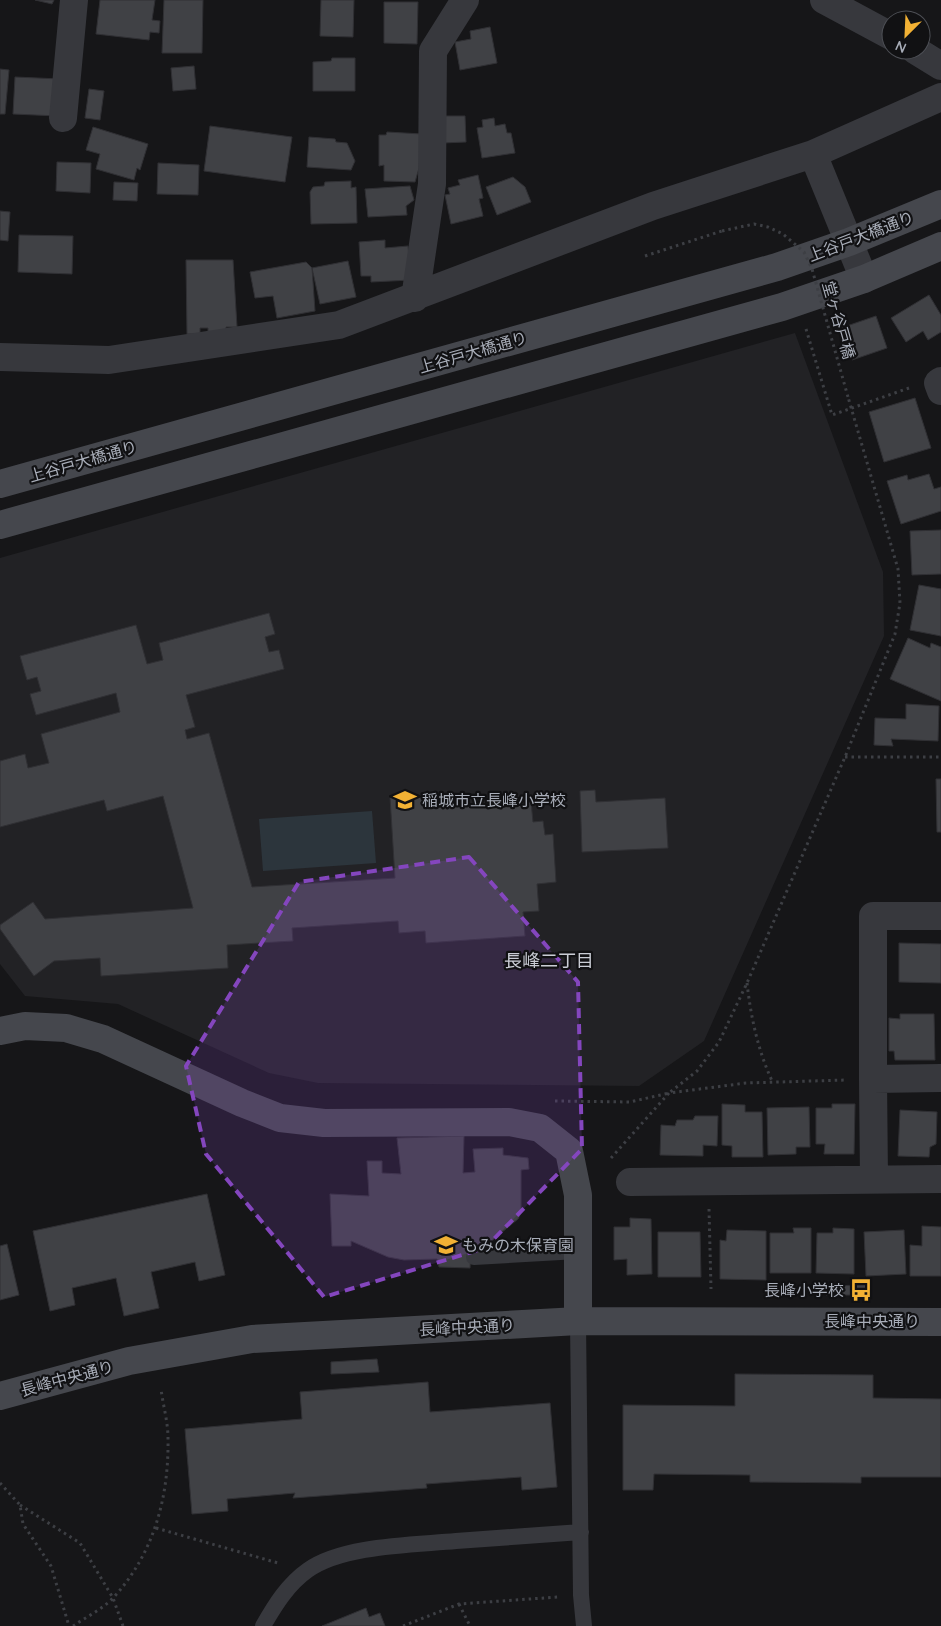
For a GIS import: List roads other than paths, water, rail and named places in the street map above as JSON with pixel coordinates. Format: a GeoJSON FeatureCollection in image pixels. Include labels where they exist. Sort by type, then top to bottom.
{"type":"FeatureCollection","features":[{"type":"Feature","properties":{"kind":"street"},"geometry":{"type":"LineString","coordinates":[[63,118],[74,0]]}},
{"type":"Feature","properties":{"kind":"street"},"geometry":{"type":"LineString","coordinates":[[415,298],[432,184],[433,51],[465,0]]}},
{"type":"Feature","properties":{"kind":"street"},"geometry":{"type":"LineString","coordinates":[[824,0],[881,31]]}},
{"type":"Feature","properties":{"kind":"street"},"geometry":{"type":"LineString","coordinates":[[0,357],[109,360],[339,325],[415,298],[653,206],[813,154],[941,97]]}},
{"type":"Feature","properties":{"kind":"street"},"geometry":{"type":"LineString","coordinates":[[813,154],[864,279]]}},
{"type":"Feature","properties":{"kind":"street","name":"上谷戸大橋通り"},"geometry":{"type":"LineString","coordinates":[[0,484],[777,267],[849,242],[941,204]]}},
{"type":"Feature","properties":{"kind":"street"},"geometry":{"type":"LineString","coordinates":[[0,525],[782,307],[864,279],[941,246]]}},
{"type":"Feature","properties":{"kind":"street"},"geometry":{"type":"LineString","coordinates":[[941,381],[938,383],[941,391]]}},
{"type":"Feature","properties":{"kind":"street"},"geometry":{"type":"LineString","coordinates":[[874,1179],[873,916],[941,916]]}},
{"type":"Feature","properties":{"kind":"street"},"geometry":{"type":"LineString","coordinates":[[0,1031],[25,1026],[66,1028],[103,1039],[242,1103],[280,1118],[324,1123],[509,1122],[540,1128],[569,1151],[578,1195],[578,1321]]}},
{"type":"Feature","properties":{"kind":"street"},"geometry":{"type":"LineString","coordinates":[[873,1079],[941,1078]]}},
{"type":"Feature","properties":{"kind":"street"},"geometry":{"type":"LineString","coordinates":[[630,1182],[941,1179]]}},
{"type":"Feature","properties":{"kind":"street","name":"長峰中央通り"},"geometry":{"type":"LineString","coordinates":[[0,1396],[129,1361],[252,1338],[578,1321],[941,1322]]}},
{"type":"Feature","properties":{"kind":"lane"},"geometry":{"type":"LineString","coordinates":[[474,1257],[578,1251]]}},
{"type":"Feature","properties":{"kind":"lane"},"geometry":{"type":"LineString","coordinates":[[578,1321],[581,1596],[584,1626]]}},
{"type":"Feature","properties":{"kind":"lane"},"geometry":{"type":"LineString","coordinates":[[263,1626],[274,1606],[290,1587],[309,1570],[335,1558],[383,1547],[581,1532]]}},
{"type":"Feature","properties":{"kind":"place","name":"稲城市立長峰小学校"},"geometry":{"type":"Point","coordinates":[405,800]}},
{"type":"Feature","properties":{"kind":"place","name":"もみの木保育園"},"geometry":{"type":"Point","coordinates":[446,1245]}},
{"type":"Feature","properties":{"kind":"place","name":"長峰小学校"},"geometry":{"type":"Point","coordinates":[861,1290]}},
{"type":"Feature","properties":{"kind":"district","name":"長峰二丁目"},"geometry":{"type":"Point","coordinates":[549,960]}}]}
